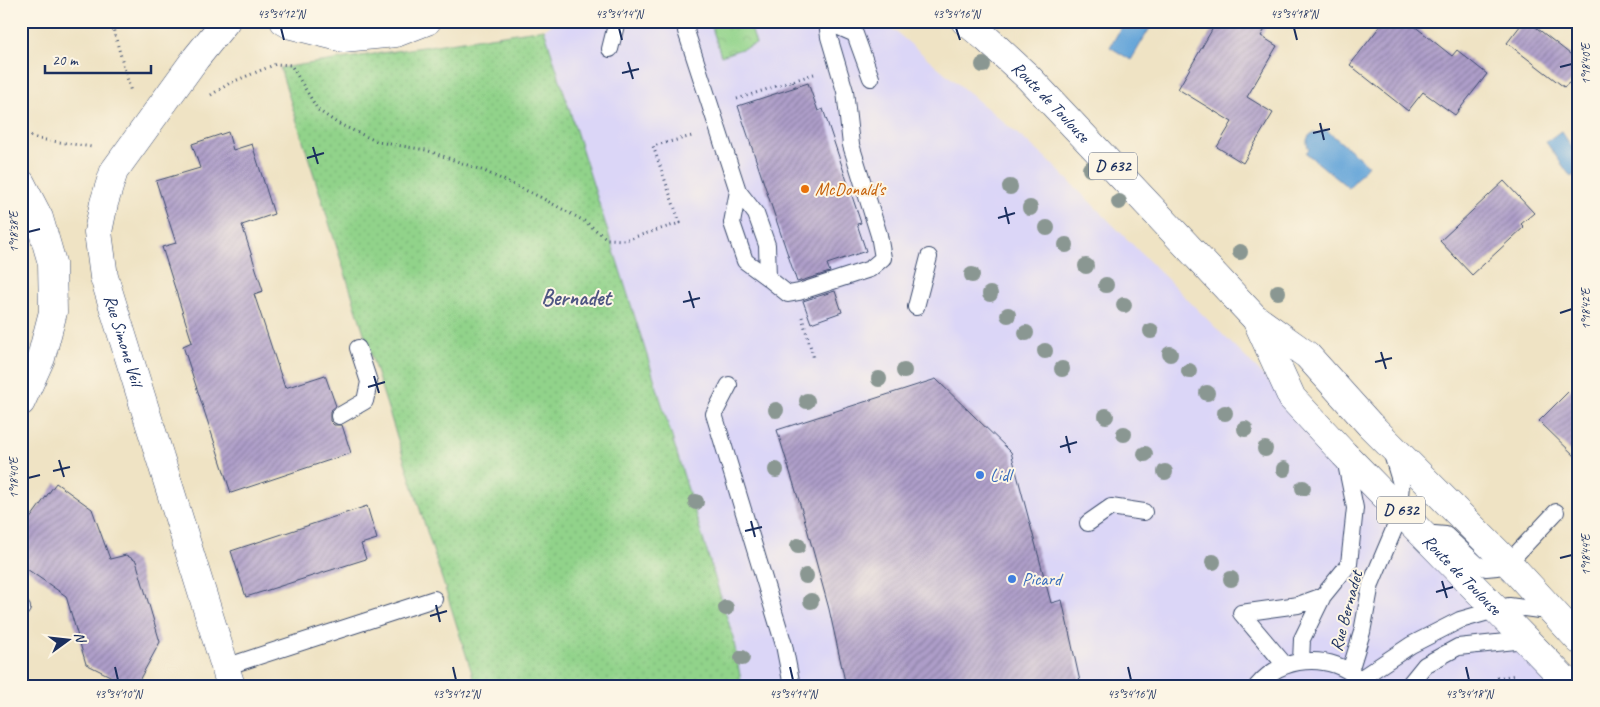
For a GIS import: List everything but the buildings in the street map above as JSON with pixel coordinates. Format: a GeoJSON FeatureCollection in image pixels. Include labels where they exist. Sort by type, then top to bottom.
{"type":"FeatureCollection","features":[{"type":"Feature","properties":{"kind":"main road","name":"Rue Simone Veil"},"geometry":{"type":"LineString","coordinates":[[226,21],[196,58],[114,171],[104,203],[98,232],[104,277],[228,676]]}},
{"type":"Feature","properties":{"kind":"main road"},"geometry":{"type":"LineString","coordinates":[[284,21],[291,26],[343,38],[396,34],[427,21]]}},
{"type":"Feature","properties":{"kind":"main road","name":"Route de Toulouse"},"geometry":{"type":"LineString","coordinates":[[965,21],[1028,77],[1255,318],[1307,356],[1390,446],[1508,563],[1579,640]]}},
{"type":"Feature","properties":{"kind":"main road"},"geometry":{"type":"LineString","coordinates":[[21,184],[39,218],[52,263],[53,312],[41,358],[21,402]]}},
{"type":"Feature","properties":{"kind":"main road","name":"Route de Toulouse"},"geometry":{"type":"LineString","coordinates":[[1255,318],[1292,398],[1344,454],[1571,686]]}},
{"type":"Feature","properties":{"kind":"lane"},"geometry":{"type":"LineString","coordinates":[[610,49],[617,21]]}},
{"type":"Feature","properties":{"kind":"lane"},"geometry":{"type":"LineString","coordinates":[[688,21],[686,31],[738,191],[756,214],[766,244],[768,278]]}},
{"type":"Feature","properties":{"kind":"lane"},"geometry":{"type":"LineString","coordinates":[[738,191],[732,223],[746,261],[788,294],[870,269],[883,258],[879,235],[850,145],[845,91],[826,22]]}},
{"type":"Feature","properties":{"kind":"lane"},"geometry":{"type":"LineString","coordinates":[[826,22],[855,34],[871,78]]}},
{"type":"Feature","properties":{"kind":"lane"},"geometry":{"type":"LineString","coordinates":[[916,307],[928,257]]}},
{"type":"Feature","properties":{"kind":"lane"},"geometry":{"type":"LineString","coordinates":[[339,416],[365,401],[369,382],[358,348]]}},
{"type":"Feature","properties":{"kind":"lane"},"geometry":{"type":"LineString","coordinates":[[729,385],[714,414],[784,645],[792,686]]}},
{"type":"Feature","properties":{"kind":"lane","name":"Rue Bernadet"},"geometry":{"type":"LineString","coordinates":[[1257,686],[1264,677],[1285,665],[1301,661],[1318,660],[1335,664],[1359,679],[1362,632],[1370,584],[1398,520],[1401,484],[1390,446]]}},
{"type":"Feature","properties":{"kind":"lane","name":"Rue Bernadet"},"geometry":{"type":"LineString","coordinates":[[1301,661],[1302,639],[1323,596],[1349,564],[1355,508],[1344,454]]}},
{"type":"Feature","properties":{"kind":"lane"},"geometry":{"type":"LineString","coordinates":[[1088,523],[1111,507],[1144,512]]}},
{"type":"Feature","properties":{"kind":"lane"},"geometry":{"type":"LineString","coordinates":[[1422,533],[1446,535],[1478,564],[1486,568],[1497,567],[1508,563],[1556,512]]}},
{"type":"Feature","properties":{"kind":"lane","name":"Rue Bernadet"},"geometry":{"type":"LineString","coordinates":[[1285,665],[1241,613],[1298,605],[1323,596]]}},
{"type":"Feature","properties":{"kind":"lane"},"geometry":{"type":"LineString","coordinates":[[228,676],[434,599]]}},
{"type":"Feature","properties":{"kind":"lane"},"geometry":{"type":"LineString","coordinates":[[1359,679],[1411,645],[1460,620],[1509,606],[1554,612]]}},
{"type":"Feature","properties":{"kind":"lane"},"geometry":{"type":"LineString","coordinates":[[1408,686],[1425,665],[1458,647],[1525,640]]}},
{"type":"Feature","properties":{"kind":"path"},"geometry":{"type":"LineString","coordinates":[[206,98],[230,83],[276,64],[291,65],[318,110],[336,123],[378,142],[426,150],[484,170],[586,222],[607,239],[626,240],[680,223],[653,146],[719,129],[738,120],[732,100],[838,68]]}},
{"type":"Feature","properties":{"kind":"path"},"geometry":{"type":"LineString","coordinates":[[793,81],[795,87]]}},
{"type":"Feature","properties":{"kind":"path"},"geometry":{"type":"LineString","coordinates":[[21,133],[38,139],[98,148]]}},
{"type":"Feature","properties":{"kind":"path"},"geometry":{"type":"LineString","coordinates":[[1491,686],[1497,678],[1516,675],[1523,680]]}},
{"type":"Feature","properties":{"kind":"shaded area"},"geometry":{"type":"Polygon","coordinates":[[[557,21],[883,21],[1045,157],[1255,367],[1557,686],[742,686],[733,637],[544,29],[557,21]]]}},
{"type":"Feature","properties":{"kind":"green space"},"geometry":{"type":"Polygon","coordinates":[[[710,21],[749,21],[756,44],[721,56],[710,21]]]}},
{"type":"Feature","properties":{"kind":"green space"},"geometry":{"type":"Polygon","coordinates":[[[544,29],[733,637],[742,686],[476,686],[280,68],[544,29]]]}},
{"type":"Feature","properties":{"kind":"water"},"geometry":{"type":"Polygon","coordinates":[[[1125,21],[1154,21],[1131,60],[1110,47],[1125,21]]]}},
{"type":"Feature","properties":{"kind":"water"},"geometry":{"type":"Polygon","coordinates":[[[1325,129],[1368,165],[1349,188],[1306,153],[1309,149],[1307,142],[1309,136],[1314,133],[1322,134],[1325,129]]]}},
{"type":"Feature","properties":{"kind":"water"},"geometry":{"type":"Polygon","coordinates":[[[1561,131],[1579,157],[1579,171],[1571,177],[1546,142],[1561,131]]]}},
{"type":"Feature","properties":{"kind":"place","name":"McDonald's"},"geometry":{"type":"Point","coordinates":[805,189]}},
{"type":"Feature","properties":{"kind":"place","name":"Lidl"},"geometry":{"type":"Point","coordinates":[980,475]}},
{"type":"Feature","properties":{"kind":"place","name":"Picard"},"geometry":{"type":"Point","coordinates":[1012,579]}},
{"type":"Feature","properties":{"kind":"district","name":"Bernadet"},"geometry":{"type":"Point","coordinates":[576,298]}}]}
